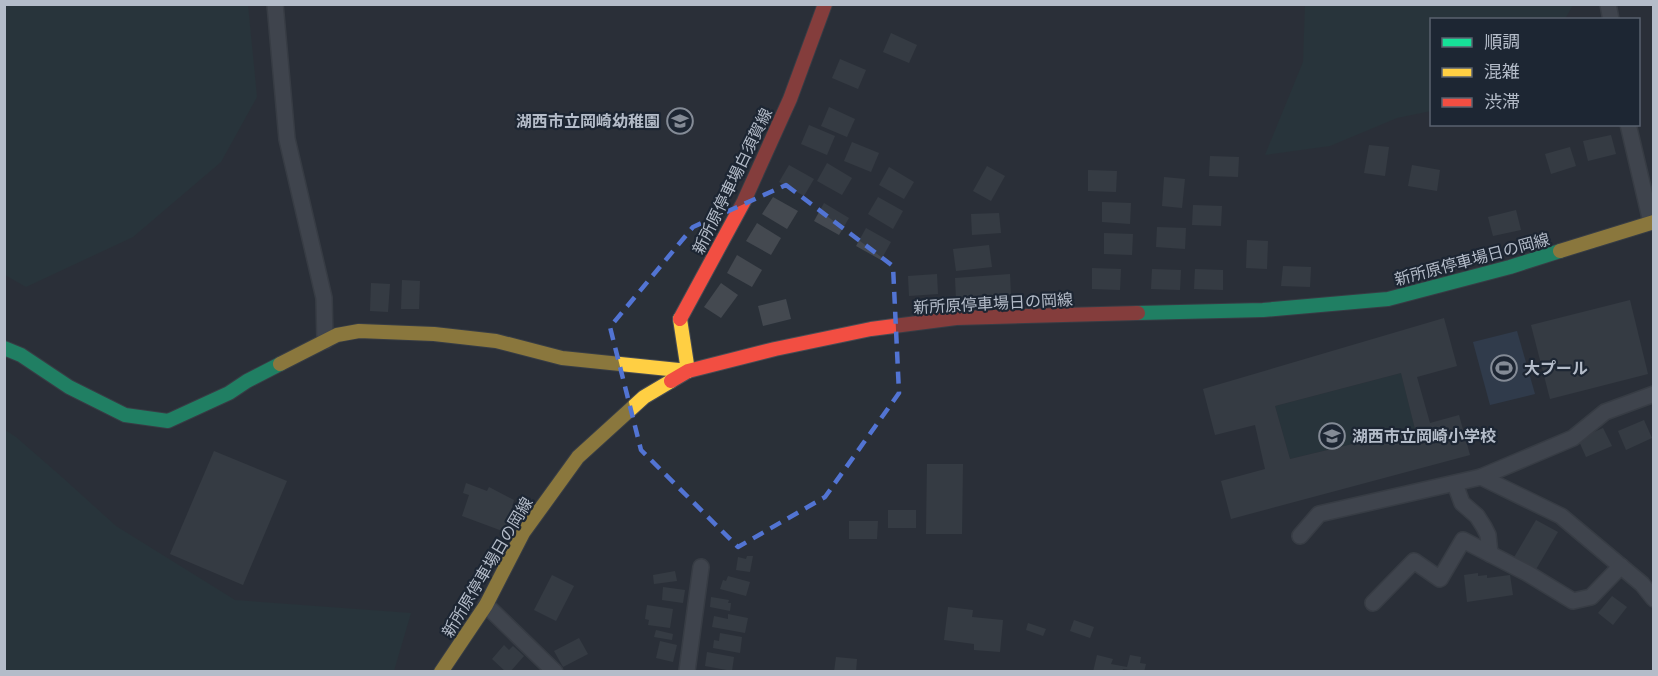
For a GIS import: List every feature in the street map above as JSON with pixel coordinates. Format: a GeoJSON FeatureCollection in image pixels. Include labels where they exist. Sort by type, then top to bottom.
{"type":"FeatureCollection","features":[{"type":"Feature","properties":{"kind":"main road","name":"新所原停車場白須賀線"},"geometry":{"type":"LineString","coordinates":[[687,371],[681,319],[744,201],[790,99],[825,4]]}},
{"type":"Feature","properties":{"kind":"main road","name":"新所原停車場日の岡線"},"geometry":{"type":"LineString","coordinates":[[441,672],[486,605],[523,533],[578,457],[644,397],[687,371],[775,349],[871,329],[956,318],[1263,310],[1388,299],[1510,267],[1652,222]]}},
{"type":"Feature","properties":{"kind":"main road"},"geometry":{"type":"LineString","coordinates":[[4,348],[21,355],[69,387],[125,415],[168,421],[229,393],[337,335],[359,331],[434,334],[496,341],[561,358],[687,371]]}},
{"type":"Feature","properties":{"kind":"street"},"geometry":{"type":"LineString","coordinates":[[275,4],[287,139],[324,298],[325,341]]}},
{"type":"Feature","properties":{"kind":"street"},"geometry":{"type":"LineString","coordinates":[[1628,126],[1652,222]]}},
{"type":"Feature","properties":{"kind":"street"},"geometry":{"type":"LineString","coordinates":[[1300,536],[1319,514],[1481,477],[1573,438],[1605,412],[1653,394]]}},
{"type":"Feature","properties":{"kind":"street"},"geometry":{"type":"LineString","coordinates":[[1481,477],[1561,516],[1642,584],[1653,599]]}},
{"type":"Feature","properties":{"kind":"street"},"geometry":{"type":"LineString","coordinates":[[1455,484],[1462,503],[1479,519],[1488,535],[1490,554]]}},
{"type":"Feature","properties":{"kind":"street"},"geometry":{"type":"LineString","coordinates":[[1373,603],[1414,561],[1440,579],[1463,540],[1479,519]]}},
{"type":"Feature","properties":{"kind":"street"},"geometry":{"type":"LineString","coordinates":[[1463,540],[1527,573],[1573,601],[1591,597],[1621,566]]}},
{"type":"Feature","properties":{"kind":"street"},"geometry":{"type":"LineString","coordinates":[[685,671],[701,567]]}},
{"type":"Feature","properties":{"kind":"street"},"geometry":{"type":"LineString","coordinates":[[486,605],[555,672]]}},
{"type":"Feature","properties":{"kind":"highlighted area"},"geometry":{"type":"Polygon","coordinates":[[[786,185],[893,266],[899,393],[825,497],[738,547],[641,450],[610,327],[693,227],[786,185]]]}},
{"type":"Feature","properties":{"kind":"green space"},"geometry":{"type":"Polygon","coordinates":[[[5,4],[248,5],[257,97],[221,162],[133,237],[26,287],[5,275],[5,4]]]}},
{"type":"Feature","properties":{"kind":"green space"},"geometry":{"type":"Polygon","coordinates":[[[1305,5],[1573,5],[1566,18],[1430,18],[1430,111],[1397,118],[1330,146],[1265,155],[1303,62],[1305,5]]]}},
{"type":"Feature","properties":{"kind":"green space"},"geometry":{"type":"Polygon","coordinates":[[[1401,373],[1415,429],[1290,459],[1275,406],[1401,373]]]}},
{"type":"Feature","properties":{"kind":"green space"},"geometry":{"type":"Polygon","coordinates":[[[5,430],[16,437],[116,526],[235,600],[411,613],[394,671],[5,671],[5,430]]]}},
{"type":"Feature","properties":{"kind":"water","name":"大プール"},"geometry":{"type":"Polygon","coordinates":[[[1517,331],[1535,394],[1490,405],[1473,342],[1517,331]]]}},
{"type":"Feature","properties":{"kind":"building"},"geometry":{"type":"Polygon","coordinates":[[[891,33],[917,45],[909,63],[883,52],[891,33]]]}},
{"type":"Feature","properties":{"kind":"building"},"geometry":{"type":"Polygon","coordinates":[[[840,59],[866,70],[858,89],[832,78],[840,59]]]}},
{"type":"Feature","properties":{"kind":"building"},"geometry":{"type":"Polygon","coordinates":[[[829,107],[855,119],[847,137],[821,126],[829,107]]]}},
{"type":"Feature","properties":{"kind":"building"},"geometry":{"type":"Polygon","coordinates":[[[809,125],[835,136],[827,155],[801,144],[809,125]]]}},
{"type":"Feature","properties":{"kind":"building"},"geometry":{"type":"Polygon","coordinates":[[[1611,135],[1616,154],[1588,161],[1583,141],[1611,135]]]}},
{"type":"Feature","properties":{"kind":"building"},"geometry":{"type":"Polygon","coordinates":[[[852,142],[879,153],[871,172],[844,161],[852,142]]]}},
{"type":"Feature","properties":{"kind":"building"},"geometry":{"type":"Polygon","coordinates":[[[1369,145],[1389,147],[1385,176],[1364,173],[1369,145]]]}},
{"type":"Feature","properties":{"kind":"building"},"geometry":{"type":"Polygon","coordinates":[[[1570,147],[1576,166],[1551,174],[1545,154],[1570,147]]]}},
{"type":"Feature","properties":{"kind":"building"},"geometry":{"type":"Polygon","coordinates":[[[1210,156],[1239,157],[1238,177],[1209,176],[1210,156]]]}},
{"type":"Feature","properties":{"kind":"building"},"geometry":{"type":"Polygon","coordinates":[[[827,163],[852,178],[842,195],[817,181],[827,163]]]}},
{"type":"Feature","properties":{"kind":"building"},"geometry":{"type":"Polygon","coordinates":[[[789,165],[814,179],[804,196],[779,182],[789,165]]]}},
{"type":"Feature","properties":{"kind":"building"},"geometry":{"type":"Polygon","coordinates":[[[1412,165],[1440,170],[1437,191],[1408,186],[1412,165]]]}},
{"type":"Feature","properties":{"kind":"building"},"geometry":{"type":"Polygon","coordinates":[[[987,166],[1005,176],[991,201],[973,191],[987,166]]]}},
{"type":"Feature","properties":{"kind":"building"},"geometry":{"type":"Polygon","coordinates":[[[889,167],[914,182],[904,199],[879,185],[889,167]]]}},
{"type":"Feature","properties":{"kind":"building"},"geometry":{"type":"Polygon","coordinates":[[[1088,170],[1117,171],[1116,192],[1088,191],[1088,170]]]}},
{"type":"Feature","properties":{"kind":"building"},"geometry":{"type":"Polygon","coordinates":[[[1164,177],[1185,179],[1182,208],[1162,206],[1164,177]]]}},
{"type":"Feature","properties":{"kind":"building"},"geometry":{"type":"Polygon","coordinates":[[[773,197],[798,211],[787,229],[762,214],[773,197]]]}},
{"type":"Feature","properties":{"kind":"building"},"geometry":{"type":"Polygon","coordinates":[[[878,197],[903,211],[893,229],[868,214],[878,197]]]}},
{"type":"Feature","properties":{"kind":"building"},"geometry":{"type":"Polygon","coordinates":[[[1102,202],[1131,203],[1130,224],[1102,222],[1102,202]]]}},
{"type":"Feature","properties":{"kind":"building"},"geometry":{"type":"Polygon","coordinates":[[[824,203],[849,218],[839,235],[814,221],[824,203]]]}},
{"type":"Feature","properties":{"kind":"building"},"geometry":{"type":"Polygon","coordinates":[[[1193,205],[1222,206],[1221,226],[1192,225],[1193,205]]]}},
{"type":"Feature","properties":{"kind":"building"},"geometry":{"type":"Polygon","coordinates":[[[1516,210],[1521,230],[1493,236],[1488,217],[1516,210]]]}},
{"type":"Feature","properties":{"kind":"building"},"geometry":{"type":"Polygon","coordinates":[[[999,213],[1001,233],[972,235],[971,214],[999,213]]]}},
{"type":"Feature","properties":{"kind":"building"},"geometry":{"type":"Polygon","coordinates":[[[757,223],[781,238],[771,255],[746,241],[757,223]]]}},
{"type":"Feature","properties":{"kind":"building"},"geometry":{"type":"Polygon","coordinates":[[[1157,227],[1186,228],[1185,249],[1156,247],[1157,227]]]}},
{"type":"Feature","properties":{"kind":"building"},"geometry":{"type":"Polygon","coordinates":[[[866,228],[891,242],[881,260],[856,246],[866,228]]]}},
{"type":"Feature","properties":{"kind":"building"},"geometry":{"type":"Polygon","coordinates":[[[1104,233],[1133,234],[1132,255],[1104,254],[1104,233]]]}},
{"type":"Feature","properties":{"kind":"building"},"geometry":{"type":"Polygon","coordinates":[[[1247,240],[1268,241],[1267,269],[1246,268],[1247,240]]]}},
{"type":"Feature","properties":{"kind":"building"},"geometry":{"type":"Polygon","coordinates":[[[989,245],[992,267],[956,271],[953,249],[989,245]]]}},
{"type":"Feature","properties":{"kind":"building"},"geometry":{"type":"Polygon","coordinates":[[[737,255],[762,270],[752,287],[727,273],[737,255]]]}},
{"type":"Feature","properties":{"kind":"building"},"geometry":{"type":"Polygon","coordinates":[[[1283,266],[1311,267],[1310,287],[1281,286],[1283,266]]]}},
{"type":"Feature","properties":{"kind":"building"},"geometry":{"type":"Polygon","coordinates":[[[1092,268],[1121,269],[1120,290],[1092,289],[1092,268]]]}},
{"type":"Feature","properties":{"kind":"building"},"geometry":{"type":"Polygon","coordinates":[[[1152,269],[1181,270],[1180,290],[1151,289],[1152,269]]]}},
{"type":"Feature","properties":{"kind":"building"},"geometry":{"type":"Polygon","coordinates":[[[1195,269],[1223,270],[1223,290],[1194,289],[1195,269]]]}},
{"type":"Feature","properties":{"kind":"building"},"geometry":{"type":"Polygon","coordinates":[[[937,274],[938,294],[909,296],[908,276],[937,274]]]}},
{"type":"Feature","properties":{"kind":"building"},"geometry":{"type":"Polygon","coordinates":[[[1010,274],[1011,296],[956,299],[955,278],[1010,274]]]}},
{"type":"Feature","properties":{"kind":"building"},"geometry":{"type":"Polygon","coordinates":[[[402,280],[420,281],[419,309],[401,309],[402,280]]]}},
{"type":"Feature","properties":{"kind":"building"},"geometry":{"type":"Polygon","coordinates":[[[371,283],[390,284],[388,312],[370,311],[371,283]]]}},
{"type":"Feature","properties":{"kind":"building"},"geometry":{"type":"Polygon","coordinates":[[[721,283],[738,295],[721,318],[704,307],[721,283]]]}},
{"type":"Feature","properties":{"kind":"building"},"geometry":{"type":"Polygon","coordinates":[[[786,299],[791,319],[763,326],[758,306],[786,299]]]}},
{"type":"Feature","properties":{"kind":"building"},"geometry":{"type":"Polygon","coordinates":[[[1630,300],[1648,374],[1550,399],[1531,325],[1630,300]]]}},
{"type":"Feature","properties":{"kind":"building"},"geometry":{"type":"Polygon","coordinates":[[[1444,318],[1457,366],[1417,377],[1430,423],[1459,415],[1470,455],[1231,519],[1221,481],[1265,469],[1255,425],[1215,435],[1203,389],[1444,318]],[[1401,373],[1275,406],[1290,459],[1415,429],[1401,373]]]}},
{"type":"Feature","properties":{"kind":"building"},"geometry":{"type":"Polygon","coordinates":[[[1644,420],[1652,438],[1626,450],[1618,431],[1644,420]]]}},
{"type":"Feature","properties":{"kind":"building"},"geometry":{"type":"Polygon","coordinates":[[[1603,428],[1612,446],[1586,457],[1578,439],[1603,428]]]}},
{"type":"Feature","properties":{"kind":"building"},"geometry":{"type":"Polygon","coordinates":[[[214,451],[287,481],[243,585],[170,554],[214,451]]]}},
{"type":"Feature","properties":{"kind":"building"},"geometry":{"type":"Polygon","coordinates":[[[927,464],[963,464],[962,534],[926,534],[927,464]]]}},
{"type":"Feature","properties":{"kind":"building"},"geometry":{"type":"Polygon","coordinates":[[[466,483],[487,491],[489,487],[514,500],[505,532],[462,516],[469,495],[463,493],[466,483]]]}},
{"type":"Feature","properties":{"kind":"building"},"geometry":{"type":"Polygon","coordinates":[[[888,510],[916,510],[916,528],[888,528],[888,510]]]}},
{"type":"Feature","properties":{"kind":"building"},"geometry":{"type":"Polygon","coordinates":[[[1536,520],[1558,532],[1535,571],[1513,559],[1536,520]]]}},
{"type":"Feature","properties":{"kind":"building"},"geometry":{"type":"Polygon","coordinates":[[[849,521],[878,521],[877,539],[849,539],[849,521]]]}},
{"type":"Feature","properties":{"kind":"building"},"geometry":{"type":"Polygon","coordinates":[[[747,556],[753,556],[750,572],[736,570],[738,557],[746,559],[747,556]]]}},
{"type":"Feature","properties":{"kind":"building"},"geometry":{"type":"Polygon","coordinates":[[[675,571],[677,581],[654,584],[653,575],[675,571]]]}},
{"type":"Feature","properties":{"kind":"building"},"geometry":{"type":"Polygon","coordinates":[[[1478,573],[1478,576],[1487,575],[1487,578],[1510,575],[1513,595],[1467,602],[1464,575],[1478,573]]]}},
{"type":"Feature","properties":{"kind":"building"},"geometry":{"type":"Polygon","coordinates":[[[552,575],[574,586],[556,621],[534,610],[552,575]]]}},
{"type":"Feature","properties":{"kind":"building"},"geometry":{"type":"Polygon","coordinates":[[[728,576],[750,582],[746,596],[720,589],[723,580],[726,581],[728,576]]]}},
{"type":"Feature","properties":{"kind":"building"},"geometry":{"type":"Polygon","coordinates":[[[663,587],[685,590],[683,603],[662,600],[663,587]]]}},
{"type":"Feature","properties":{"kind":"building"},"geometry":{"type":"Polygon","coordinates":[[[1612,596],[1627,607],[1613,625],[1598,613],[1612,596]]]}},
{"type":"Feature","properties":{"kind":"building"},"geometry":{"type":"Polygon","coordinates":[[[711,597],[729,600],[730,611],[710,607],[711,597]]]}},
{"type":"Feature","properties":{"kind":"building"},"geometry":{"type":"Polygon","coordinates":[[[647,605],[673,609],[670,628],[648,625],[649,620],[645,619],[647,605]]]}},
{"type":"Feature","properties":{"kind":"building"},"geometry":{"type":"Polygon","coordinates":[[[948,607],[973,610],[972,617],[1003,620],[1000,652],[974,650],[974,644],[944,640],[948,607]]]}},
{"type":"Feature","properties":{"kind":"building"},"geometry":{"type":"Polygon","coordinates":[[[728,614],[748,618],[745,633],[712,627],[714,616],[728,619],[728,614]]]}},
{"type":"Feature","properties":{"kind":"building"},"geometry":{"type":"Polygon","coordinates":[[[1074,620],[1094,627],[1090,638],[1070,631],[1074,620]]]}},
{"type":"Feature","properties":{"kind":"building"},"geometry":{"type":"Polygon","coordinates":[[[1028,623],[1046,629],[1043,636],[1026,630],[1028,623]]]}},
{"type":"Feature","properties":{"kind":"building"},"geometry":{"type":"Polygon","coordinates":[[[656,630],[673,634],[672,640],[654,637],[656,630]]]}},
{"type":"Feature","properties":{"kind":"building"},"geometry":{"type":"Polygon","coordinates":[[[720,633],[742,637],[740,653],[713,648],[714,640],[719,641],[720,633]]]}},
{"type":"Feature","properties":{"kind":"building"},"geometry":{"type":"Polygon","coordinates":[[[579,638],[588,654],[563,667],[554,651],[579,638]]]}},
{"type":"Feature","properties":{"kind":"building"},"geometry":{"type":"Polygon","coordinates":[[[660,641],[677,645],[673,662],[656,658],[660,641]]]}},
{"type":"Feature","properties":{"kind":"building"},"geometry":{"type":"Polygon","coordinates":[[[504,645],[509,650],[513,646],[524,656],[510,672],[506,672],[492,659],[504,645]]]}},
{"type":"Feature","properties":{"kind":"building"},"geometry":{"type":"Polygon","coordinates":[[[707,652],[734,657],[732,671],[705,666],[707,652]]]}},
{"type":"Feature","properties":{"kind":"building"},"geometry":{"type":"Polygon","coordinates":[[[1097,655],[1113,659],[1111,664],[1127,667],[1130,655],[1141,657],[1140,663],[1146,664],[1144,672],[1123,669],[1122,672],[1093,672],[1097,655]]]}},
{"type":"Feature","properties":{"kind":"building"},"geometry":{"type":"Polygon","coordinates":[[[836,657],[857,659],[856,672],[834,672],[836,657]]]}},
{"type":"Feature","properties":{"kind":"traffic: fast"},"geometry":{"type":"LineString","coordinates":[[1138,313],[1263,310],[1388,299],[1510,267],[1560,251]]}},
{"type":"Feature","properties":{"kind":"traffic: fast"},"geometry":{"type":"LineString","coordinates":[[4,348],[21,355],[69,387],[125,415],[168,421],[229,393],[280,364]]}},
{"type":"Feature","properties":{"kind":"traffic: slow"},"geometry":{"type":"LineString","coordinates":[[1560,251],[1654,222]]}},
{"type":"Feature","properties":{"kind":"traffic: slow"},"geometry":{"type":"LineString","coordinates":[[280,364],[337,335],[359,331],[434,334],[496,341],[562,358],[688,371],[680,319]]}},
{"type":"Feature","properties":{"kind":"traffic: slow"},"geometry":{"type":"LineString","coordinates":[[441,672],[486,605],[523,533],[578,457],[644,397],[671,381]]}},
{"type":"Feature","properties":{"kind":"traffic: jam"},"geometry":{"type":"LineString","coordinates":[[680,319],[744,201],[790,99],[825,4]]}},
{"type":"Feature","properties":{"kind":"traffic: jam"},"geometry":{"type":"LineString","coordinates":[[671,381],[688,371],[775,349],[871,329],[956,318],[1138,313]]}},
{"type":"Feature","properties":{"kind":"place","name":"湖西市立岡崎幼稚園"},"geometry":{"type":"Point","coordinates":[680,121]}},
{"type":"Feature","properties":{"kind":"place","name":"大プール"},"geometry":{"type":"Point","coordinates":[1504,368]}},
{"type":"Feature","properties":{"kind":"place","name":"湖西市立岡崎小学校"},"geometry":{"type":"Point","coordinates":[1332,436]}}]}
